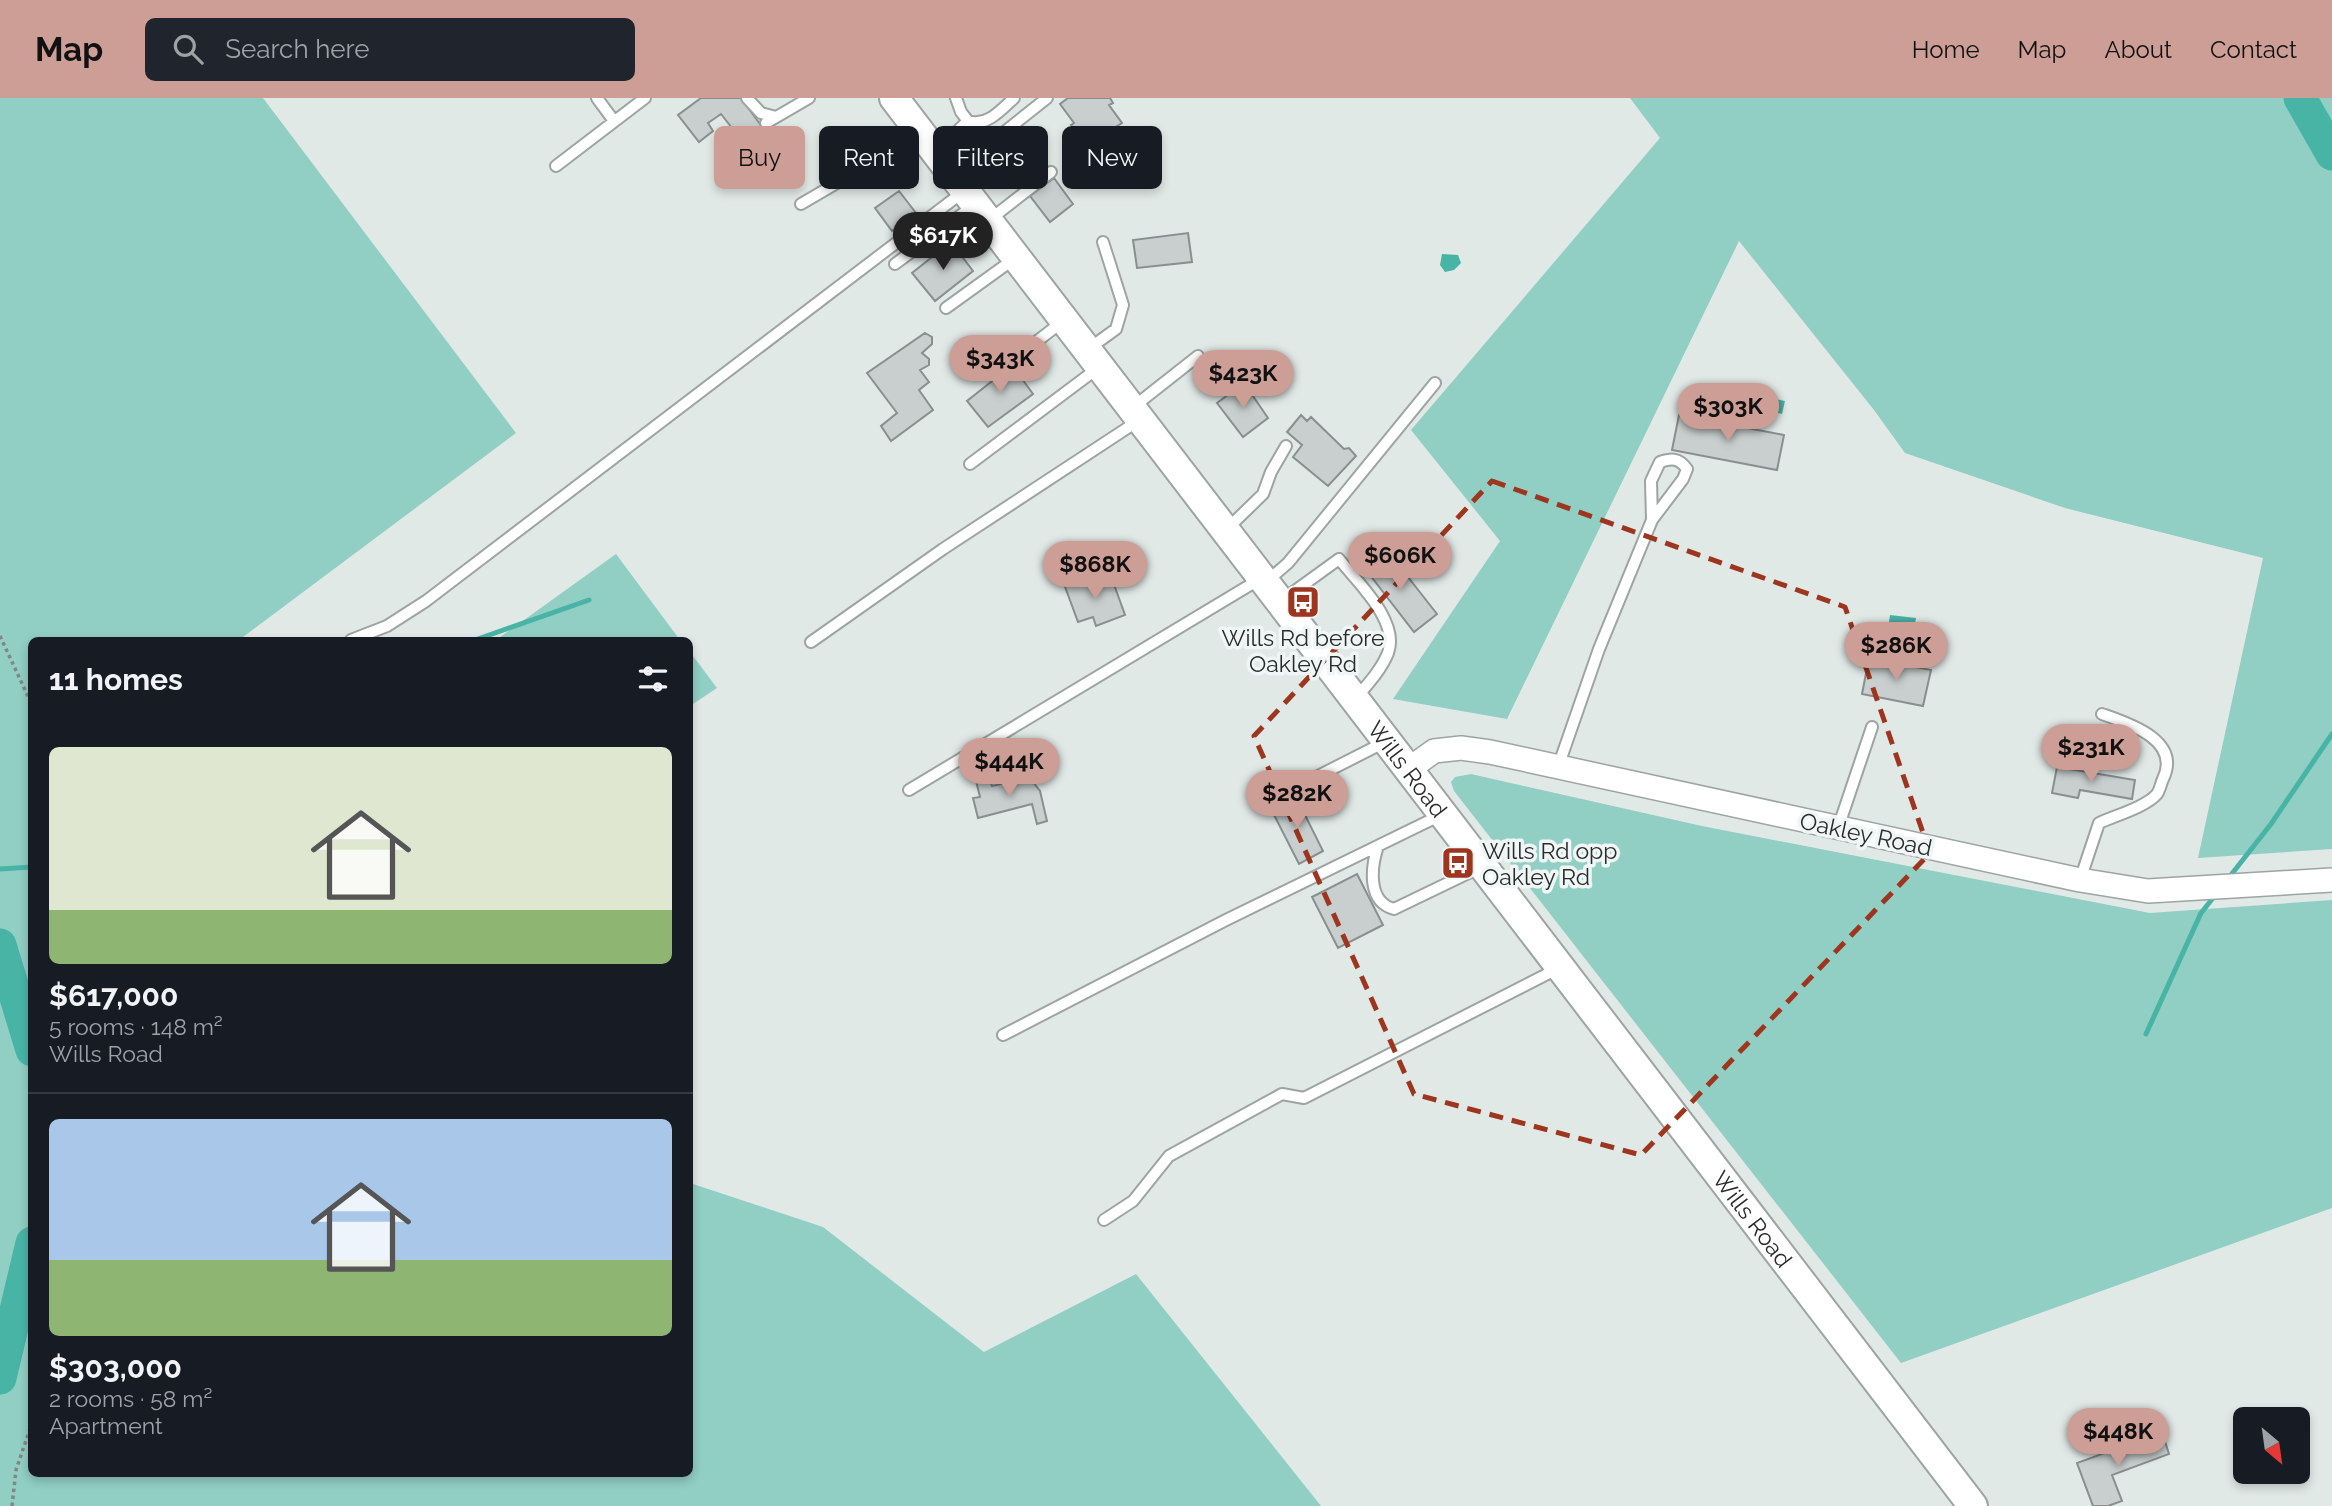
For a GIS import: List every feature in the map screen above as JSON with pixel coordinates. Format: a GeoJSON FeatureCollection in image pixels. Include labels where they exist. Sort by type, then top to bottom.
{"type":"FeatureCollection","features":[{"type":"Feature","properties":{"kind":"street","name":"Wills Road"},"geometry":{"type":"LineString","coordinates":[[894,98],[933,149]]}},
{"type":"Feature","properties":{"kind":"street","name":"Wills Road"},"geometry":{"type":"LineString","coordinates":[[964,189],[1973,1506]]}},
{"type":"Feature","properties":{"kind":"street","name":"Oakley Road"},"geometry":{"type":"LineString","coordinates":[[1409,769],[1434,751],[1461,748],[2080,880],[2148,891],[2332,880]]}},
{"type":"Feature","properties":{"kind":"lane"},"geometry":{"type":"LineString","coordinates":[[597,98],[614,121]]}},
{"type":"Feature","properties":{"kind":"lane"},"geometry":{"type":"LineString","coordinates":[[556,166],[645,98]]}},
{"type":"Feature","properties":{"kind":"lane"},"geometry":{"type":"LineString","coordinates":[[747,98],[771,120],[809,98]]}},
{"type":"Feature","properties":{"kind":"lane"},"geometry":{"type":"LineString","coordinates":[[956,98],[968,121],[976,123],[987,121],[1014,98]]}},
{"type":"Feature","properties":{"kind":"lane"},"geometry":{"type":"LineString","coordinates":[[1016,126],[1047,98]]}},
{"type":"Feature","properties":{"kind":"lane"},"geometry":{"type":"LineString","coordinates":[[967,126],[968,121]]}},
{"type":"Feature","properties":{"kind":"lane"},"geometry":{"type":"LineString","coordinates":[[801,204],[933,183]]}},
{"type":"Feature","properties":{"kind":"lane"},"geometry":{"type":"LineString","coordinates":[[359,637],[387,626],[426,600],[943,189]]}},
{"type":"Feature","properties":{"kind":"lane"},"geometry":{"type":"LineString","coordinates":[[895,264],[949,189]]}},
{"type":"Feature","properties":{"kind":"lane"},"geometry":{"type":"LineString","coordinates":[[970,464],[1094,358],[1115,329],[1123,305],[1103,242]]}},
{"type":"Feature","properties":{"kind":"lane"},"geometry":{"type":"LineString","coordinates":[[946,308],[1017,258]]}},
{"type":"Feature","properties":{"kind":"lane"},"geometry":{"type":"LineString","coordinates":[[1018,359],[1065,320]]}},
{"type":"Feature","properties":{"kind":"lane"},"geometry":{"type":"LineString","coordinates":[[811,642],[1136,414],[1199,356]]}},
{"type":"Feature","properties":{"kind":"lane"},"geometry":{"type":"LineString","coordinates":[[1270,587],[1435,383]]}},
{"type":"Feature","properties":{"kind":"lane"},"geometry":{"type":"LineString","coordinates":[[1226,530],[1264,494],[1271,472],[1286,446]]}},
{"type":"Feature","properties":{"kind":"lane"},"geometry":{"type":"LineString","coordinates":[[1558,767],[1599,649],[1652,520],[1687,470],[1682,462],[1671,458],[1660,463],[1651,481],[1652,520]]}},
{"type":"Feature","properties":{"kind":"lane"},"geometry":{"type":"LineString","coordinates":[[909,790],[1270,587],[1339,559],[1383,615],[1389,629],[1390,643],[1387,654],[1378,671],[1356,699]]}},
{"type":"Feature","properties":{"kind":"lane"},"geometry":{"type":"LineString","coordinates":[[2080,880],[2099,823],[2145,803],[2158,793],[2166,772],[2165,752],[2155,740],[2139,727],[2102,714]]}},
{"type":"Feature","properties":{"kind":"lane"},"geometry":{"type":"LineString","coordinates":[[1838,828],[1872,727]]}},
{"type":"Feature","properties":{"kind":"lane"},"geometry":{"type":"LineString","coordinates":[[1263,804],[1387,740]]}},
{"type":"Feature","properties":{"kind":"lane"},"geometry":{"type":"LineString","coordinates":[[1003,1035],[1226,920],[1443,813]]}},
{"type":"Feature","properties":{"kind":"lane"},"geometry":{"type":"LineString","coordinates":[[1378,846],[1372,869],[1375,890],[1378,900],[1394,909],[1483,865]]}},
{"type":"Feature","properties":{"kind":"lane"},"geometry":{"type":"LineString","coordinates":[[1104,1220],[1133,1201],[1168,1156],[1282,1094],[1304,1098],[1562,967]]}},
{"type":"Feature","properties":{"kind":"path"},"geometry":{"type":"LineString","coordinates":[[0,636],[28,696]]}},
{"type":"Feature","properties":{"kind":"path"},"geometry":{"type":"LineString","coordinates":[[12,1506],[16,1470],[28,1435]]}},
{"type":"Feature","properties":{"kind":"highlighted area"},"geometry":{"type":"Polygon","coordinates":[[[1492,481],[1845,607],[1930,853],[1641,1155],[1414,1094],[1254,736],[1492,481]]]}},
{"type":"Feature","properties":{"kind":"shaded area"},"geometry":{"type":"Polygon","coordinates":[[[0,98],[263,98],[516,433],[243,637],[28,637],[28,1477],[693,1477],[693,1184],[823,1227],[984,1352],[1136,1274],[1321,1506],[0,1506],[0,98]]]}},
{"type":"Feature","properties":{"kind":"shaded area"},"geometry":{"type":"Polygon","coordinates":[[[1630,98],[2332,98],[2332,849],[2198,858],[2263,558],[2065,508],[1905,453],[1874,410],[1739,241],[1507,719],[1393,699],[1500,541],[1411,430],[1660,138],[1630,98]]]}},
{"type":"Feature","properties":{"kind":"shaded area"},"geometry":{"type":"Polygon","coordinates":[[[1442,254],[1458,255],[1461,263],[1454,270],[1445,272],[1440,265],[1442,254]]]}},
{"type":"Feature","properties":{"kind":"shaded area"},"geometry":{"type":"Polygon","coordinates":[[[1758,395],[1785,401],[1782,414],[1755,408],[1758,395]]]}},
{"type":"Feature","properties":{"kind":"shaded area"},"geometry":{"type":"Polygon","coordinates":[[[616,554],[678,637],[500,637],[616,554]]]}},
{"type":"Feature","properties":{"kind":"shaded area"},"geometry":{"type":"Polygon","coordinates":[[[1890,615],[1916,618],[1914,631],[1888,628],[1890,615]]]}},
{"type":"Feature","properties":{"kind":"shaded area"},"geometry":{"type":"Polygon","coordinates":[[[693,656],[717,688],[693,704],[693,656]]]}},
{"type":"Feature","properties":{"kind":"shaded area"},"geometry":{"type":"Polygon","coordinates":[[[1471,774],[1702,826],[2150,913],[2332,900],[2332,1208],[1901,1363],[1454,791],[1451,782],[1455,777],[1471,774]]]}},
{"type":"Feature","properties":{"kind":"building"},"geometry":{"type":"Polygon","coordinates":[[[701,98],[741,98],[761,126],[730,126],[721,114],[708,123],[713,131],[699,142],[678,115],[701,98]]]}},
{"type":"Feature","properties":{"kind":"building"},"geometry":{"type":"Polygon","coordinates":[[[1068,98],[1110,98],[1113,103],[1109,105],[1122,123],[1117,126],[1072,126],[1074,123],[1060,104],[1068,98]]]}},
{"type":"Feature","properties":{"kind":"building"},"geometry":{"type":"Polygon","coordinates":[[[1054,178],[1073,204],[1050,222],[1030,196],[1039,189],[1048,189],[1048,182],[1054,178]]]}},
{"type":"Feature","properties":{"kind":"building"},"geometry":{"type":"Polygon","coordinates":[[[899,191],[916,213],[892,231],[875,208],[899,191]]]}},
{"type":"Feature","properties":{"kind":"building"},"geometry":{"type":"Polygon","coordinates":[[[1188,233],[1192,262],[1137,268],[1133,240],[1188,233]]]}},
{"type":"Feature","properties":{"kind":"building"},"geometry":{"type":"Polygon","coordinates":[[[951,242],[973,271],[935,301],[912,273],[951,242]]]}},
{"type":"Feature","properties":{"kind":"building"},"geometry":{"type":"Polygon","coordinates":[[[925,333],[932,337],[932,344],[922,353],[929,359],[929,365],[920,370],[929,382],[919,390],[933,410],[891,441],[881,426],[897,413],[867,373],[925,333]]]}},
{"type":"Feature","properties":{"kind":"building"},"geometry":{"type":"Polygon","coordinates":[[[1009,361],[1033,394],[988,427],[967,401],[1001,374],[997,370],[1009,361]]]}},
{"type":"Feature","properties":{"kind":"building"},"geometry":{"type":"Polygon","coordinates":[[[1244,383],[1268,418],[1243,437],[1217,403],[1244,383]]]}},
{"type":"Feature","properties":{"kind":"building"},"geometry":{"type":"Polygon","coordinates":[[[1301,415],[1307,421],[1311,417],[1344,449],[1349,448],[1356,456],[1328,486],[1293,457],[1302,445],[1287,432],[1301,415]]]}},
{"type":"Feature","properties":{"kind":"building"},"geometry":{"type":"Polygon","coordinates":[[[1679,415],[1784,435],[1777,470],[1672,450],[1679,415]]]}},
{"type":"Feature","properties":{"kind":"building"},"geometry":{"type":"Polygon","coordinates":[[[1381,552],[1392,566],[1397,563],[1437,614],[1414,632],[1363,566],[1381,552]]]}},
{"type":"Feature","properties":{"kind":"building"},"geometry":{"type":"Polygon","coordinates":[[[1088,576],[1092,586],[1112,579],[1125,615],[1096,626],[1093,617],[1078,622],[1064,584],[1088,576]]]}},
{"type":"Feature","properties":{"kind":"building"},"geometry":{"type":"Polygon","coordinates":[[[1869,658],[1931,670],[1923,706],[1862,694],[1869,658]]]}},
{"type":"Feature","properties":{"kind":"building"},"geometry":{"type":"Polygon","coordinates":[[[2057,767],[2135,780],[2132,799],[2080,790],[2078,798],[2052,793],[2057,767]]]}},
{"type":"Feature","properties":{"kind":"building"},"geometry":{"type":"Polygon","coordinates":[[[1029,777],[1040,791],[1047,821],[1037,824],[1032,804],[978,818],[973,798],[980,797],[976,781],[989,778],[992,786],[1029,777]]]}},
{"type":"Feature","properties":{"kind":"building"},"geometry":{"type":"Polygon","coordinates":[[[1296,797],[1323,851],[1299,864],[1271,809],[1296,797]]]}},
{"type":"Feature","properties":{"kind":"building"},"geometry":{"type":"Polygon","coordinates":[[[1357,874],[1383,925],[1338,948],[1312,897],[1357,874]]]}},
{"type":"Feature","properties":{"kind":"building"},"geometry":{"type":"Polygon","coordinates":[[[2162,1432],[2169,1454],[2112,1475],[2122,1501],[2108,1506],[2093,1506],[2077,1463],[2162,1432]]]}},
{"type":"Feature","properties":{"kind":"waterway"},"geometry":{"type":"LineString","coordinates":[[2300,98],[2332,154]]}},
{"type":"Feature","properties":{"kind":"waterway"},"geometry":{"type":"LineString","coordinates":[[484,637],[589,600]]}},
{"type":"Feature","properties":{"kind":"waterway"},"geometry":{"type":"LineString","coordinates":[[2227,880],[2271,824],[2332,734]]}},
{"type":"Feature","properties":{"kind":"waterway"},"geometry":{"type":"LineString","coordinates":[[0,869],[28,867]]}},
{"type":"Feature","properties":{"kind":"waterway"},"geometry":{"type":"LineString","coordinates":[[2146,1034],[2201,913],[2217,893]]}},
{"type":"Feature","properties":{"kind":"waterway"},"geometry":{"type":"LineString","coordinates":[[0,945],[28,1037]]}},
{"type":"Feature","properties":{"kind":"waterway"},"geometry":{"type":"LineString","coordinates":[[0,1378],[28,1260]]}},
{"type":"Feature","properties":{"kind":"place","name":"Wills Rd before Oakley Rd"},"geometry":{"type":"Point","coordinates":[1303,602]}},
{"type":"Feature","properties":{"kind":"place","name":"Wills Rd opp Oakley Rd"},"geometry":{"type":"Point","coordinates":[1458,863]}}]}
